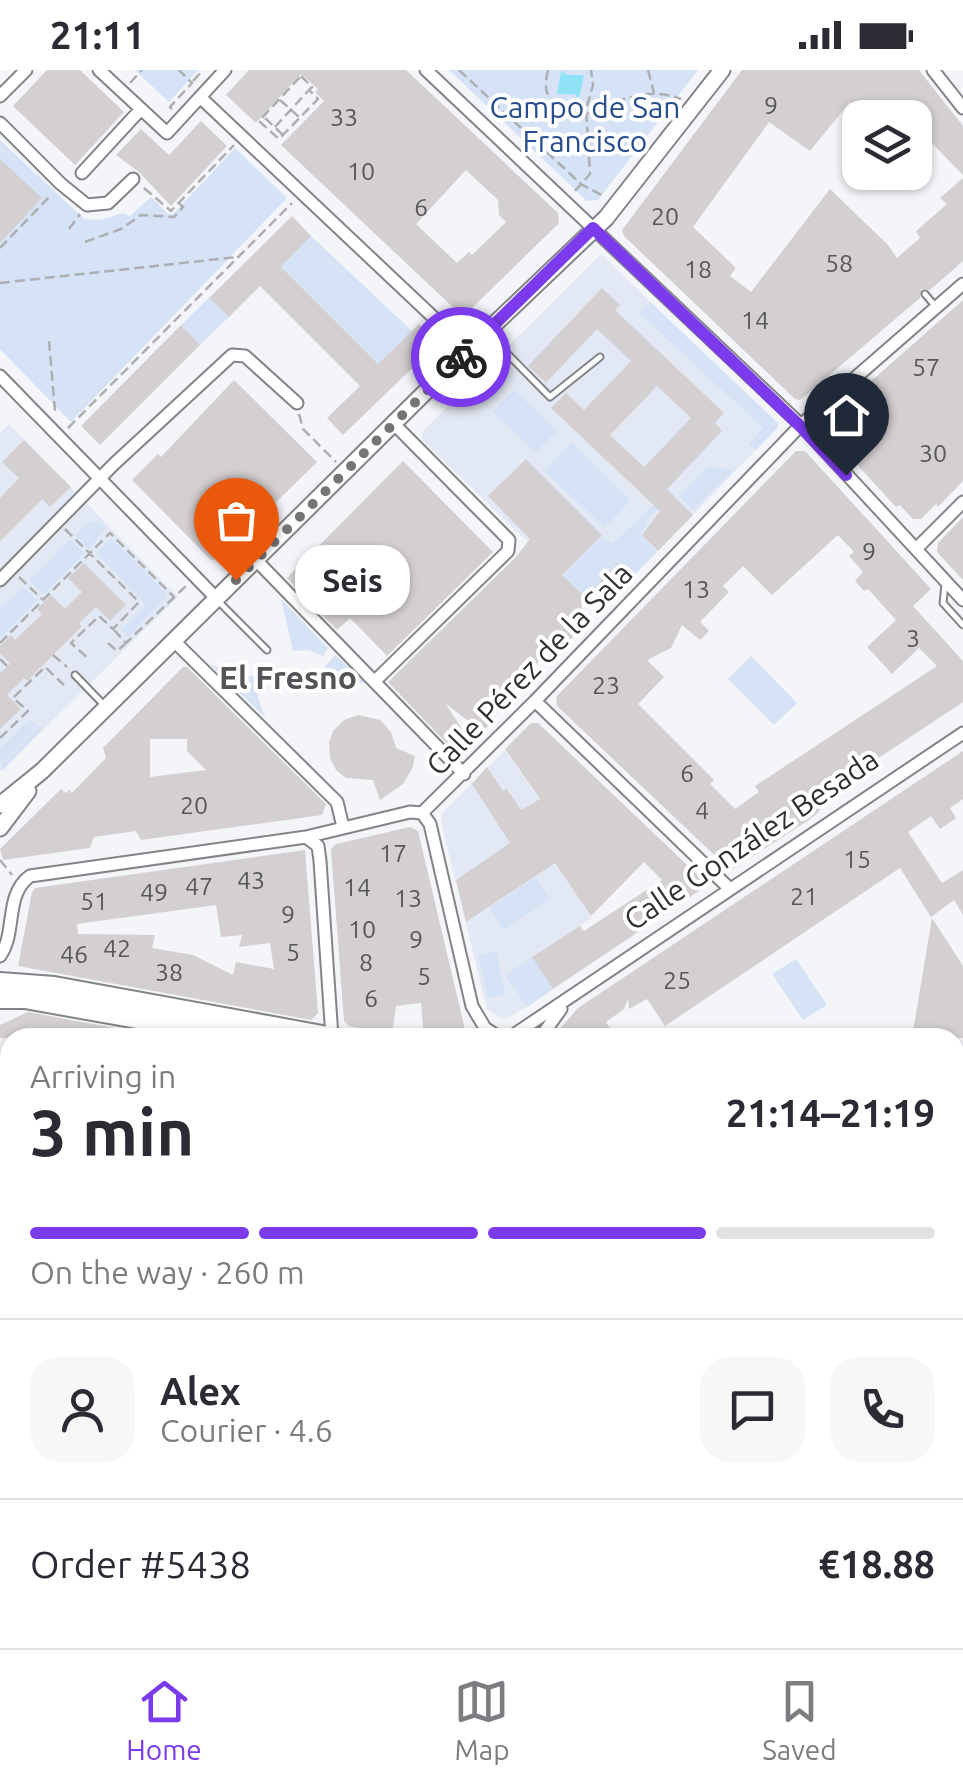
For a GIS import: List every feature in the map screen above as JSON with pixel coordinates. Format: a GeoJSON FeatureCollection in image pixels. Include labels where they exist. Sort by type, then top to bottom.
{"type":"FeatureCollection","features":[{"type":"Feature","properties":{"kind":"highway"},"geometry":{"type":"LineString","coordinates":[[0,983],[54,987],[277,1028]]}},
{"type":"Feature","properties":{"kind":"highway"},"geometry":{"type":"LineString","coordinates":[[0,998],[25,998],[166,1028]]}},
{"type":"Feature","properties":{"kind":"street"},"geometry":{"type":"LineString","coordinates":[[0,96],[26,70]]}},
{"type":"Feature","properties":{"kind":"street"},"geometry":{"type":"LineString","coordinates":[[99,70],[167,132],[225,70]]}},
{"type":"Feature","properties":{"kind":"street"},"geometry":{"type":"LineString","coordinates":[[426,70],[800,426],[963,600]]}},
{"type":"Feature","properties":{"kind":"street"},"geometry":{"type":"LineString","coordinates":[[0,806],[42,772],[619,204],[722,70]]}},
{"type":"Feature","properties":{"kind":"street"},"geometry":{"type":"LineString","coordinates":[[933,70],[963,108]]}},
{"type":"Feature","properties":{"kind":"street"},"geometry":{"type":"LineString","coordinates":[[200,97],[468,350]]}},
{"type":"Feature","properties":{"kind":"street"},"geometry":{"type":"LineString","coordinates":[[82,174],[142,109]]}},
{"type":"Feature","properties":{"kind":"street"},"geometry":{"type":"LineString","coordinates":[[0,123],[87,205],[108,204],[134,179]]}},
{"type":"Feature","properties":{"kind":"street","name":"Calle Pérez de la Sala"},"geometry":{"type":"LineString","coordinates":[[20,883],[30,876],[306,837],[410,812],[422,813],[800,426],[963,284]]}},
{"type":"Feature","properties":{"kind":"street"},"geometry":{"type":"LineString","coordinates":[[0,580],[100,478],[232,355],[245,356],[297,403]]}},
{"type":"Feature","properties":{"kind":"street"},"geometry":{"type":"LineString","coordinates":[[0,376],[217,600]]}},
{"type":"Feature","properties":{"kind":"street"},"geometry":{"type":"LineString","coordinates":[[376,680],[508,552],[509,540],[394,424]]}},
{"type":"Feature","properties":{"kind":"street"},"geometry":{"type":"LineString","coordinates":[[916,550],[963,502]]}},
{"type":"Feature","properties":{"kind":"street"},"geometry":{"type":"LineString","coordinates":[[256,560],[464,774]]}},
{"type":"Feature","properties":{"kind":"street"},"geometry":{"type":"LineString","coordinates":[[174,641],[338,802],[342,827]]}},
{"type":"Feature","properties":{"kind":"street"},"geometry":{"type":"LineString","coordinates":[[535,701],[730,889]]}},
{"type":"Feature","properties":{"kind":"street","name":"Calle González Besada"},"geometry":{"type":"LineString","coordinates":[[524,1028],[963,733]]}},
{"type":"Feature","properties":{"kind":"street"},"geometry":{"type":"LineString","coordinates":[[0,828],[42,772]]}},
{"type":"Feature","properties":{"kind":"street"},"geometry":{"type":"LineString","coordinates":[[422,813],[430,824],[472,1006],[485,1028]]}},
{"type":"Feature","properties":{"kind":"street"},"geometry":{"type":"LineString","coordinates":[[306,837],[318,846],[331,1028]]}},
{"type":"Feature","properties":{"kind":"street"},"geometry":{"type":"LineString","coordinates":[[0,956],[6,948],[20,883]]}},
{"type":"Feature","properties":{"kind":"street","name":"Calle González Besada"},"geometry":{"type":"LineString","coordinates":[[548,1028],[573,994]]}},
{"type":"Feature","properties":{"kind":"street"},"geometry":{"type":"LineString","coordinates":[[0,1011],[25,998]]}},
{"type":"Feature","properties":{"kind":"lane"},"geometry":{"type":"LineString","coordinates":[[925,294],[936,308]]}},
{"type":"Feature","properties":{"kind":"lane"},"geometry":{"type":"LineString","coordinates":[[486,332],[550,397],[600,357]]}},
{"type":"Feature","properties":{"kind":"lane"},"geometry":{"type":"LineString","coordinates":[[945,581],[943,603],[963,625]]}},
{"type":"Feature","properties":{"kind":"lane"},"geometry":{"type":"LineString","coordinates":[[217,600],[266,650]]}},
{"type":"Feature","properties":{"kind":"lane"},"geometry":{"type":"LineString","coordinates":[[75,675],[107,708]]}},
{"type":"Feature","properties":{"kind":"path"},"geometry":{"type":"LineString","coordinates":[[122,91],[142,70]]}},
{"type":"Feature","properties":{"kind":"path"},"geometry":{"type":"LineString","coordinates":[[179,70],[192,82]]}},
{"type":"Feature","properties":{"kind":"path"},"geometry":{"type":"LineString","coordinates":[[181,117],[170,107],[203,70]]}},
{"type":"Feature","properties":{"kind":"path"},"geometry":{"type":"LineString","coordinates":[[459,70],[581,184],[619,204]]}},
{"type":"Feature","properties":{"kind":"path"},"geometry":{"type":"LineString","coordinates":[[548,70],[544,88],[555,104],[586,108]]}},
{"type":"Feature","properties":{"kind":"path"},"geometry":{"type":"LineString","coordinates":[[574,193],[590,174],[586,108],[594,85],[591,70]]}},
{"type":"Feature","properties":{"kind":"path"},"geometry":{"type":"LineString","coordinates":[[648,70],[654,93]]}},
{"type":"Feature","properties":{"kind":"path"},"geometry":{"type":"LineString","coordinates":[[275,127],[310,90],[312,86],[302,76],[260,121],[280,139],[318,99],[310,90]]}},
{"type":"Feature","properties":{"kind":"path"},"geometry":{"type":"LineString","coordinates":[[588,114],[654,93],[666,92],[696,104]]}},
{"type":"Feature","properties":{"kind":"path"},"geometry":{"type":"LineString","coordinates":[[280,100],[300,118]]}},
{"type":"Feature","properties":{"kind":"path"},"geometry":{"type":"LineString","coordinates":[[264,117],[284,135]]}},
{"type":"Feature","properties":{"kind":"path"},"geometry":{"type":"LineString","coordinates":[[134,179],[172,211],[242,137]]}},
{"type":"Feature","properties":{"kind":"path"},"geometry":{"type":"LineString","coordinates":[[0,248],[62,184]]}},
{"type":"Feature","properties":{"kind":"path"},"geometry":{"type":"LineString","coordinates":[[85,242],[122,229],[141,215],[174,218],[183,208],[179,204]]}},
{"type":"Feature","properties":{"kind":"path"},"geometry":{"type":"LineString","coordinates":[[58,434],[291,204]]}},
{"type":"Feature","properties":{"kind":"path"},"geometry":{"type":"LineString","coordinates":[[70,229],[87,205]]}},
{"type":"Feature","properties":{"kind":"path"},"geometry":{"type":"LineString","coordinates":[[0,283],[239,257]]}},
{"type":"Feature","properties":{"kind":"path"},"geometry":{"type":"LineString","coordinates":[[49,341],[58,434]]}},
{"type":"Feature","properties":{"kind":"path"},"geometry":{"type":"LineString","coordinates":[[303,429],[346,471]]}},
{"type":"Feature","properties":{"kind":"path"},"geometry":{"type":"LineString","coordinates":[[57,522],[139,602],[113,629]]}},
{"type":"Feature","properties":{"kind":"path"},"geometry":{"type":"LineString","coordinates":[[0,643],[110,533],[174,597]]}},
{"type":"Feature","properties":{"kind":"path"},"geometry":{"type":"LineString","coordinates":[[10,570],[43,600]]}},
{"type":"Feature","properties":{"kind":"path"},"geometry":{"type":"LineString","coordinates":[[108,643],[117,651],[195,578]]}},
{"type":"Feature","properties":{"kind":"path"},"geometry":{"type":"LineString","coordinates":[[90,660],[71,643],[99,616],[126,643]]}},
{"type":"Feature","properties":{"kind":"path"},"geometry":{"type":"LineString","coordinates":[[53,655],[75,675]]}},
{"type":"Feature","properties":{"kind":"path"},"geometry":{"type":"LineString","coordinates":[[0,658],[7,666]]}},
{"type":"Feature","properties":{"kind":"path"},"geometry":{"type":"LineString","coordinates":[[0,738],[28,711],[13,698],[44,667],[64,686]]}},
{"type":"Feature","properties":{"kind":"path"},"geometry":{"type":"LineString","coordinates":[[0,726],[7,732]]}},
{"type":"Feature","properties":{"kind":"path"},"geometry":{"type":"LineString","coordinates":[[0,860],[20,883]]}},
{"type":"Feature","properties":{"kind":"shaded area"},"geometry":{"type":"Polygon","coordinates":[[[601,254],[779,426],[599,611],[422,440],[422,432],[601,254]]]}},
{"type":"Feature","properties":{"kind":"shaded area"},"geometry":{"type":"Polygon","coordinates":[[[9,424],[178,597],[0,772],[0,433],[9,424]]]}},
{"type":"Feature","properties":{"kind":"shaded area"},"geometry":{"type":"Polygon","coordinates":[[[505,750],[544,806],[566,879],[592,918],[532,957],[553,989],[502,1019],[487,1009],[441,822],[442,813],[505,750]]]}},
{"type":"Feature","properties":{"kind":"green space"},"geometry":{"type":"Polygon","coordinates":[[[135,70],[198,70],[169,102],[135,70]]]}},
{"type":"Feature","properties":{"kind":"green space","name":"Campo de San Francisco"},"geometry":{"type":"Polygon","coordinates":[[[449,70],[698,70],[598,200],[587,201],[449,70]]]}},
{"type":"Feature","properties":{"kind":"green space"},"geometry":{"type":"Polygon","coordinates":[[[0,140],[84,219],[100,220],[123,213],[130,216],[151,197],[168,214],[173,214],[235,148],[287,198],[71,422],[0,349],[0,140]]]}},
{"type":"Feature","properties":{"kind":"green space"},"geometry":{"type":"Polygon","coordinates":[[[311,236],[412,331],[378,368],[281,267],[311,236]]]}},
{"type":"Feature","properties":{"kind":"green space"},"geometry":{"type":"Polygon","coordinates":[[[209,298],[229,317],[200,345],[181,325],[209,298]]]}},
{"type":"Feature","properties":{"kind":"green space"},"geometry":{"type":"Polygon","coordinates":[[[650,302],[778,423],[756,450],[749,444],[763,428],[639,313],[650,302]]]}},
{"type":"Feature","properties":{"kind":"green space"},"geometry":{"type":"Polygon","coordinates":[[[514,390],[557,431],[535,453],[493,412],[514,390]]]}},
{"type":"Feature","properties":{"kind":"green space"},"geometry":{"type":"Polygon","coordinates":[[[571,442],[631,500],[605,528],[544,470],[571,442]]]}},
{"type":"Feature","properties":{"kind":"green space"},"geometry":{"type":"Polygon","coordinates":[[[708,466],[734,470],[693,510],[679,496],[708,466]]]}},
{"type":"Feature","properties":{"kind":"green space"},"geometry":{"type":"Polygon","coordinates":[[[666,493],[670,497],[645,523],[647,526],[640,534],[657,552],[632,577],[618,563],[585,597],[563,576],[603,536],[612,544],[666,493]]]}},
{"type":"Feature","properties":{"kind":"green space"},"geometry":{"type":"Polygon","coordinates":[[[91,521],[106,528],[89,549],[75,535],[91,521]]]}},
{"type":"Feature","properties":{"kind":"green space"},"geometry":{"type":"Polygon","coordinates":[[[111,538],[168,595],[128,637],[121,630],[146,605],[96,553],[111,538]]]}},
{"type":"Feature","properties":{"kind":"green space"},"geometry":{"type":"Polygon","coordinates":[[[70,539],[85,553],[44,594],[29,581],[70,539]]]}},
{"type":"Feature","properties":{"kind":"green space"},"geometry":{"type":"Polygon","coordinates":[[[23,587],[37,600],[0,638],[0,609],[23,587]]]}},
{"type":"Feature","properties":{"kind":"green space"},"geometry":{"type":"Polygon","coordinates":[[[281,599],[328,648],[323,656],[308,650],[293,651],[281,599]]]}},
{"type":"Feature","properties":{"kind":"green space"},"geometry":{"type":"Polygon","coordinates":[[[335,655],[366,682],[332,687],[323,669],[335,655]]]}},
{"type":"Feature","properties":{"kind":"green space"},"geometry":{"type":"Polygon","coordinates":[[[751,656],[797,703],[774,725],[728,679],[751,656]]]}},
{"type":"Feature","properties":{"kind":"green space"},"geometry":{"type":"Polygon","coordinates":[[[211,665],[259,678],[258,697],[265,717],[211,665]]]}},
{"type":"Feature","properties":{"kind":"green space"},"geometry":{"type":"Polygon","coordinates":[[[30,719],[42,730],[2,771],[0,749],[30,719]]]}},
{"type":"Feature","properties":{"kind":"green space"},"geometry":{"type":"Polygon","coordinates":[[[536,877],[550,899],[503,930],[489,908],[536,877]]]}},
{"type":"Feature","properties":{"kind":"green space"},"geometry":{"type":"Polygon","coordinates":[[[496,951],[505,994],[488,998],[478,955],[496,951]]]}},
{"type":"Feature","properties":{"kind":"green space"},"geometry":{"type":"Polygon","coordinates":[[[532,957],[553,989],[527,1007],[505,975],[532,957]]]}},
{"type":"Feature","properties":{"kind":"green space"},"geometry":{"type":"Polygon","coordinates":[[[796,959],[827,1005],[803,1020],[772,974],[796,959]]]}},
{"type":"Feature","properties":{"kind":"water"},"geometry":{"type":"Polygon","coordinates":[[[561,71],[584,75],[579,98],[574,94],[557,94],[561,71]]]}},
{"type":"Feature","properties":{"kind":"building"},"geometry":{"type":"Polygon","coordinates":[[[47,70],[80,70],[124,112],[75,165],[13,106],[47,70]]]}},
{"type":"Feature","properties":{"kind":"building"},"geometry":{"type":"Polygon","coordinates":[[[249,70],[406,70],[558,213],[559,223],[468,312],[460,314],[281,145],[324,101],[315,92],[318,89],[301,74],[256,123],[226,95],[249,70]],[[466,170],[416,224],[457,263],[469,252],[472,255],[506,222],[499,215],[498,200],[466,170]]]}},
{"type":"Feature","properties":{"kind":"building"},"geometry":{"type":"Polygon","coordinates":[[[742,70],[919,70],[963,126],[963,175],[932,143],[932,100],[842,100],[842,112],[810,151],[769,122],[693,227],[736,268],[730,276],[751,292],[830,189],[897,258],[920,238],[916,231],[947,204],[940,198],[963,178],[963,261],[930,290],[922,289],[920,298],[800,400],[622,230],[742,70]]]}},
{"type":"Feature","properties":{"kind":"building"},"geometry":{"type":"Polygon","coordinates":[[[201,121],[227,146],[171,206],[139,172],[116,155],[141,129],[169,155],[201,121]]]}},
{"type":"Feature","properties":{"kind":"building"},"geometry":{"type":"Polygon","coordinates":[[[0,159],[42,198],[0,243],[0,159]]]}},
{"type":"Feature","properties":{"kind":"building"},"geometry":{"type":"Polygon","coordinates":[[[292,216],[311,236],[281,267],[378,364],[419,324],[435,340],[436,345],[343,435],[327,418],[360,386],[260,286],[229,317],[209,298],[292,216]]]}},
{"type":"Feature","properties":{"kind":"building"},"geometry":{"type":"Polygon","coordinates":[[[602,288],[620,305],[615,310],[724,413],[715,423],[722,431],[667,489],[693,515],[658,551],[642,535],[660,511],[551,408],[566,393],[584,410],[631,361],[597,329],[546,383],[528,366],[602,288]],[[657,386],[610,435],[644,467],[691,418],[657,386]]]}},
{"type":"Feature","properties":{"kind":"building"},"geometry":{"type":"Polygon","coordinates":[[[963,300],[963,481],[938,507],[936,504],[921,519],[913,519],[900,505],[896,507],[825,430],[825,422],[963,300]]]}},
{"type":"Feature","properties":{"kind":"building"},"geometry":{"type":"Polygon","coordinates":[[[181,325],[200,345],[100,445],[81,426],[181,325]]]}},
{"type":"Feature","properties":{"kind":"building"},"geometry":{"type":"Polygon","coordinates":[[[234,380],[317,462],[218,559],[211,560],[132,480],[158,454],[161,457],[234,380]]]}},
{"type":"Feature","properties":{"kind":"building"},"geometry":{"type":"Polygon","coordinates":[[[24,440],[71,487],[50,507],[42,499],[0,541],[0,498],[19,478],[2,462],[24,440]]]}},
{"type":"Feature","properties":{"kind":"building"},"geometry":{"type":"Polygon","coordinates":[[[796,451],[805,451],[931,589],[913,606],[963,661],[963,702],[823,795],[819,812],[733,869],[557,706],[556,697],[796,451]],[[838,535],[772,595],[743,566],[723,586],[729,592],[700,622],[709,631],[700,640],[682,625],[671,648],[647,660],[664,677],[638,704],[714,780],[710,784],[735,809],[759,792],[755,786],[937,666],[919,648],[892,674],[867,647],[896,620],[868,589],[864,591],[855,581],[863,572],[849,556],[854,552],[838,535]]]}},
{"type":"Feature","properties":{"kind":"building"},"geometry":{"type":"Polygon","coordinates":[[[526,459],[602,535],[562,575],[582,594],[581,628],[562,649],[556,643],[488,716],[493,721],[482,732],[445,703],[472,744],[454,751],[388,682],[530,539],[488,496],[526,459]]]}},
{"type":"Feature","properties":{"kind":"building"},"geometry":{"type":"Polygon","coordinates":[[[403,461],[493,552],[387,656],[350,618],[337,630],[287,578],[403,461]]]}},
{"type":"Feature","properties":{"kind":"building"},"geometry":{"type":"Polygon","coordinates":[[[963,517],[963,580],[937,552],[938,543],[963,517]]]}},
{"type":"Feature","properties":{"kind":"building"},"geometry":{"type":"Polygon","coordinates":[[[84,563],[126,605],[110,621],[96,607],[79,623],[82,626],[27,681],[24,678],[7,695],[21,709],[0,729],[0,673],[10,664],[0,653],[0,646],[11,635],[15,640],[42,614],[37,609],[51,595],[65,609],[82,592],[68,578],[84,563]]]}},
{"type":"Feature","properties":{"kind":"building"},"geometry":{"type":"Polygon","coordinates":[[[618,563],[632,577],[599,611],[585,597],[618,563]]]}},
{"type":"Feature","properties":{"kind":"building"},"geometry":{"type":"Polygon","coordinates":[[[187,667],[326,804],[322,815],[141,840],[136,831],[94,837],[90,848],[3,860],[0,849],[61,789],[72,793],[106,758],[103,748],[187,667]],[[150,739],[150,777],[206,770],[187,751],[187,739],[150,739]]]}},
{"type":"Feature","properties":{"kind":"building"},"geometry":{"type":"Polygon","coordinates":[[[358,715],[380,720],[391,732],[396,748],[415,756],[403,784],[380,800],[373,780],[346,778],[330,758],[333,731],[344,720],[358,715]]]}},
{"type":"Feature","properties":{"kind":"building"},"geometry":{"type":"Polygon","coordinates":[[[531,723],[538,723],[704,881],[702,889],[553,989],[532,957],[580,926],[584,931],[662,880],[644,862],[591,916],[555,863],[466,922],[456,880],[510,843],[472,784],[487,767],[521,810],[540,799],[505,749],[531,723]]]}},
{"type":"Feature","properties":{"kind":"building"},"geometry":{"type":"Polygon","coordinates":[[[963,751],[963,799],[950,808],[956,818],[940,829],[931,816],[908,832],[942,883],[963,870],[963,915],[954,900],[931,917],[900,868],[665,1026],[647,999],[629,1009],[628,998],[624,1009],[606,1022],[610,1028],[561,1028],[578,1008],[963,751]]]}},
{"type":"Feature","properties":{"kind":"building"},"geometry":{"type":"Polygon","coordinates":[[[410,827],[418,831],[465,1028],[423,1028],[421,1003],[396,1006],[393,1028],[359,1028],[344,1021],[331,849],[336,844],[410,827]]]}},
{"type":"Feature","properties":{"kind":"building"},"geometry":{"type":"Polygon","coordinates":[[[305,850],[318,1013],[311,1020],[18,966],[35,888],[305,850]],[[216,905],[77,924],[78,934],[155,935],[152,948],[193,955],[233,975],[236,962],[274,969],[270,943],[239,947],[242,935],[221,937],[216,905]]]}},
{"type":"Feature","properties":{"kind":"building"},"geometry":{"type":"Polygon","coordinates":[[[932,918],[963,966],[963,1028],[914,1028],[932,918]]]}},
{"type":"Feature","properties":{"kind":"building"},"geometry":{"type":"Polygon","coordinates":[[[28,1012],[115,1028],[0,1028],[28,1012]]]}},
{"type":"Feature","properties":{"kind":"way so far"},"geometry":{"type":"LineString","coordinates":[[236,580],[461,357]]}},
{"type":"Feature","properties":{"kind":"place","name":"Seis"},"geometry":{"type":"Point","coordinates":[236,580]}},
{"type":"Feature","properties":{"kind":"district","name":"El Fresno"},"geometry":{"type":"Point","coordinates":[288,677]}},
{"type":"Feature","properties":{"kind":"route"},"geometry":{"type":"LineString","coordinates":[[461,357],[593,228],[846,475]]}}]}
